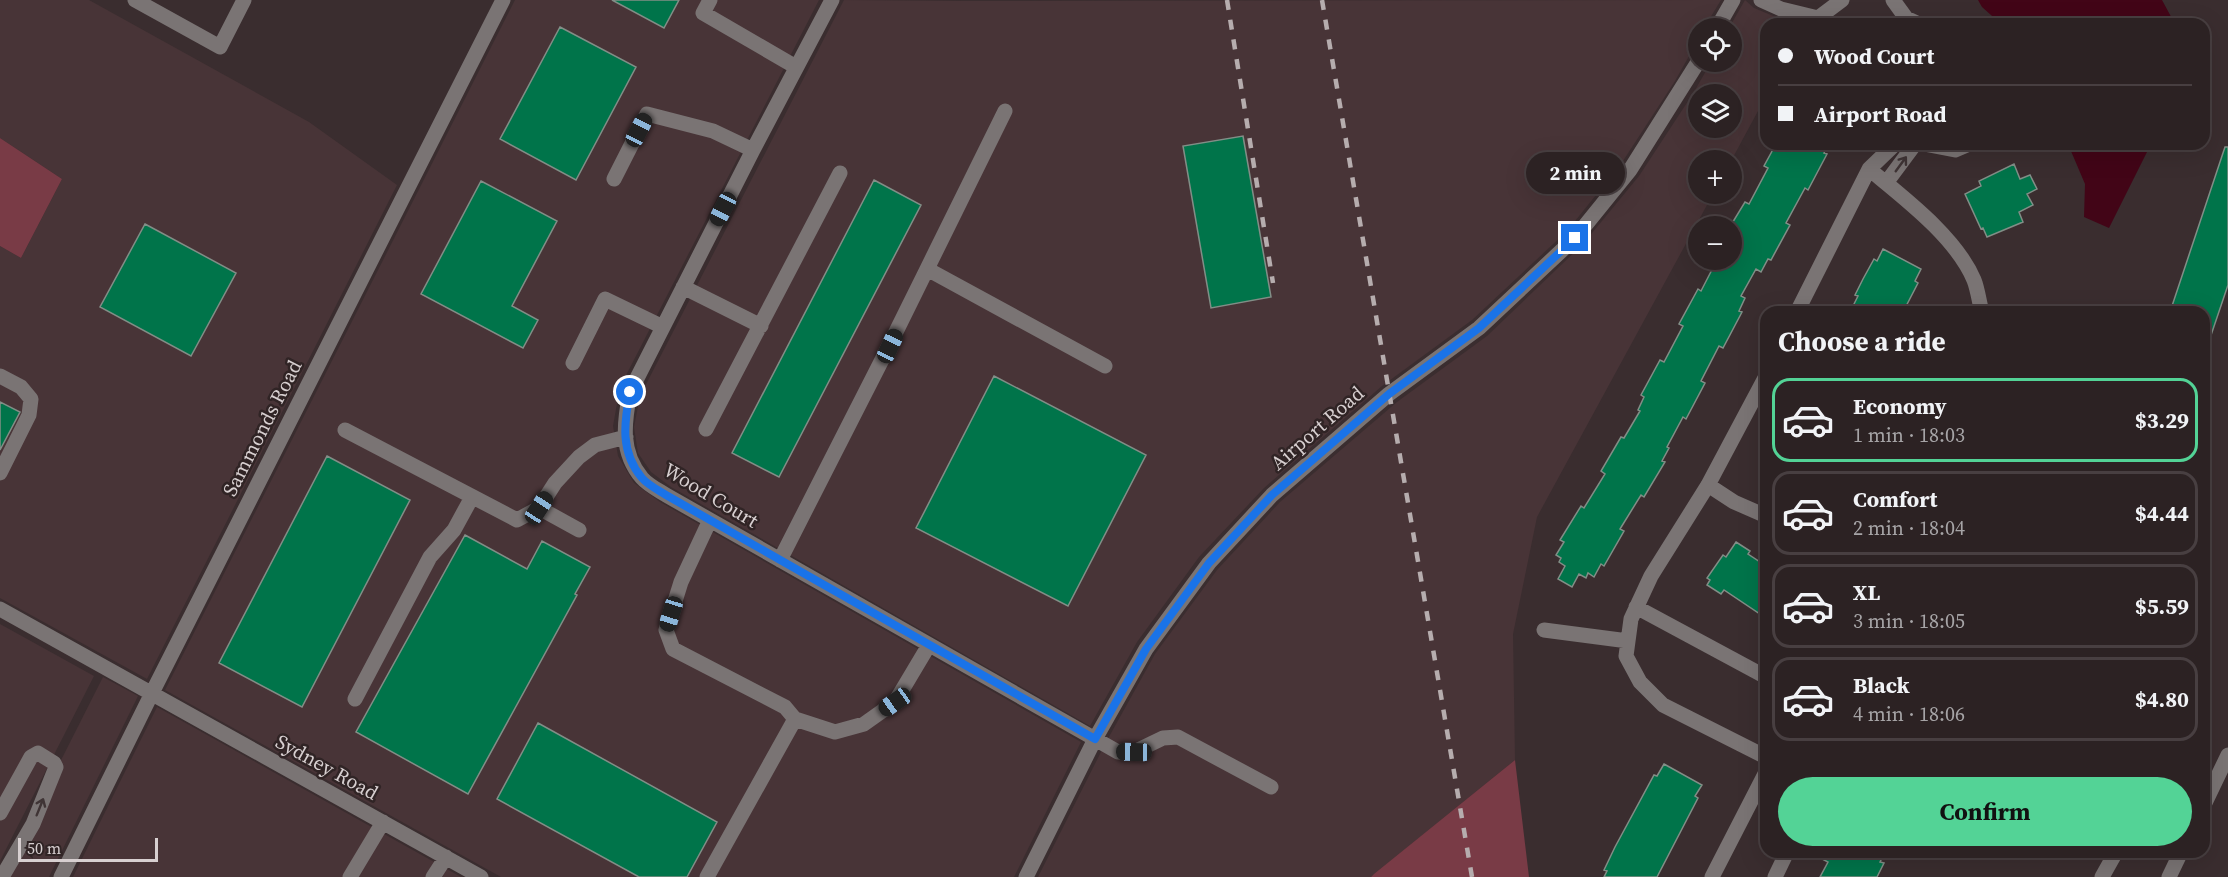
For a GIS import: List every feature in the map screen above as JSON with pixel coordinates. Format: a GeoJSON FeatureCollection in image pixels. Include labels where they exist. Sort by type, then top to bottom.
{"type":"FeatureCollection","features":[{"type":"Feature","properties":{"kind":"street"},"geometry":{"type":"LineString","coordinates":[[135,0],[220,47],[244,0]]}},
{"type":"Feature","properties":{"kind":"street","name":"Sammonds Road"},"geometry":{"type":"LineString","coordinates":[[61,877],[503,0]]}},
{"type":"Feature","properties":{"kind":"street"},"geometry":{"type":"LineString","coordinates":[[710,0],[703,13],[796,67]]}},
{"type":"Feature","properties":{"kind":"street","name":"Wood Court"},"geometry":{"type":"LineString","coordinates":[[832,0],[630,392],[624,426],[628,455],[643,479],[666,495],[1118,752],[1134,752],[1163,738],[1178,737],[1271,787]]}},
{"type":"Feature","properties":{"kind":"street"},"geometry":{"type":"LineString","coordinates":[[1723,18],[1733,0]]}},
{"type":"Feature","properties":{"kind":"street"},"geometry":{"type":"LineString","coordinates":[[1761,0],[1781,9],[1818,18],[1842,0]]}},
{"type":"Feature","properties":{"kind":"street"},"geometry":{"type":"LineString","coordinates":[[1893,0],[1909,18]]}},
{"type":"Feature","properties":{"kind":"street","name":"Airport Road"},"geometry":{"type":"LineString","coordinates":[[1026,877],[1095,739],[1146,649],[1209,563],[1272,495],[1389,394],[1479,328],[1575,238],[1630,170],[1692,72]]}},
{"type":"Feature","properties":{"kind":"street"},"geometry":{"type":"LineString","coordinates":[[780,560],[890,346],[1005,111]]}},
{"type":"Feature","properties":{"kind":"street"},"geometry":{"type":"LineString","coordinates":[[614,179],[647,114],[713,131],[753,150]]}},
{"type":"Feature","properties":{"kind":"street"},"geometry":{"type":"LineString","coordinates":[[1800,306],[1869,169],[1889,150]]}},
{"type":"Feature","properties":{"kind":"street"},"geometry":{"type":"LineString","coordinates":[[1886,183],[1911,150]]}},
{"type":"Feature","properties":{"kind":"street"},"geometry":{"type":"LineString","coordinates":[[1869,169],[1924,215],[1956,252],[1974,280],[1980,306]]}},
{"type":"Feature","properties":{"kind":"street"},"geometry":{"type":"LineString","coordinates":[[706,429],[840,173]]}},
{"type":"Feature","properties":{"kind":"street"},"geometry":{"type":"LineString","coordinates":[[927,269],[1105,366]]}},
{"type":"Feature","properties":{"kind":"street"},"geometry":{"type":"LineString","coordinates":[[683,287],[760,327]]}},
{"type":"Feature","properties":{"kind":"street"},"geometry":{"type":"LineString","coordinates":[[573,363],[605,298],[663,327]]}},
{"type":"Feature","properties":{"kind":"street"},"geometry":{"type":"LineString","coordinates":[[0,376],[21,387],[31,399],[29,415],[0,473]]}},
{"type":"Feature","properties":{"kind":"street"},"geometry":{"type":"LineString","coordinates":[[1760,390],[1708,484],[1651,576],[1631,619],[1626,656],[1640,682],[1663,705],[1760,754]]}},
{"type":"Feature","properties":{"kind":"street"},"geometry":{"type":"LineString","coordinates":[[345,430],[517,520],[539,508],[555,483],[579,457],[595,445],[626,437]]}},
{"type":"Feature","properties":{"kind":"street"},"geometry":{"type":"LineString","coordinates":[[1708,484],[1734,502],[1760,513]]}},
{"type":"Feature","properties":{"kind":"street"},"geometry":{"type":"LineString","coordinates":[[354,699],[430,557],[454,530],[472,496]]}},
{"type":"Feature","properties":{"kind":"street"},"geometry":{"type":"LineString","coordinates":[[539,508],[579,530]]}},
{"type":"Feature","properties":{"kind":"street"},"geometry":{"type":"LineString","coordinates":[[710,520],[681,582],[666,630],[673,649],[785,707],[795,718],[836,732],[864,724],[895,702],[929,645]]}},
{"type":"Feature","properties":{"kind":"street"},"geometry":{"type":"LineString","coordinates":[[1636,607],[1760,674]]}},
{"type":"Feature","properties":{"kind":"street","name":"Sydney Road"},"geometry":{"type":"LineString","coordinates":[[0,609],[481,877]]}},
{"type":"Feature","properties":{"kind":"street"},"geometry":{"type":"LineString","coordinates":[[1544,630],[1628,641]]}},
{"type":"Feature","properties":{"kind":"street"},"geometry":{"type":"LineString","coordinates":[[707,877],[795,718]]}},
{"type":"Feature","properties":{"kind":"street"},"geometry":{"type":"LineString","coordinates":[[0,813],[31,757],[38,753],[54,763],[56,767],[33,824],[2,877]]}},
{"type":"Feature","properties":{"kind":"street"},"geometry":{"type":"LineString","coordinates":[[2210,792],[2228,755]]}},
{"type":"Feature","properties":{"kind":"street"},"geometry":{"type":"LineString","coordinates":[[1712,877],[1760,784]]}},
{"type":"Feature","properties":{"kind":"street"},"geometry":{"type":"LineString","coordinates":[[350,877],[383,822]]}},
{"type":"Feature","properties":{"kind":"street"},"geometry":{"type":"LineString","coordinates":[[433,877],[446,857]]}},
{"type":"Feature","properties":{"kind":"street"},"geometry":{"type":"LineString","coordinates":[[1775,877],[1784,858]]}},
{"type":"Feature","properties":{"kind":"street"},"geometry":{"type":"LineString","coordinates":[[2102,877],[2113,858]]}},
{"type":"Feature","properties":{"kind":"street"},"geometry":{"type":"LineString","coordinates":[[2169,877],[2178,858]]}},
{"type":"Feature","properties":{"kind":"shaded area"},"geometry":{"type":"Polygon","coordinates":[[[0,0],[89,0],[309,122],[397,185],[147,679],[0,598],[0,246],[21,258],[62,179],[0,138],[0,0]]]}},
{"type":"Feature","properties":{"kind":"shaded area"},"geometry":{"type":"Polygon","coordinates":[[[515,0],[819,0],[620,387],[613,426],[618,456],[634,483],[660,502],[1081,742],[1014,877],[501,877],[165,690],[515,0]]]}},
{"type":"Feature","properties":{"kind":"shaded area"},"geometry":{"type":"Polygon","coordinates":[[[844,0],[1721,0],[1710,18],[1688,18],[1688,58],[1675,81],[1621,164],[1567,231],[1472,320],[1382,386],[1264,488],[1199,557],[1137,642],[1090,726],[671,487],[651,472],[638,453],[634,427],[640,396],[844,0]]]}},
{"type":"Feature","properties":{"kind":"shaded area"},"geometry":{"type":"Polygon","coordinates":[[[1745,0],[1754,8],[1778,18],[1760,18],[1760,107],[1737,150],[1688,150],[1688,204],[1708,204],[1701,216],[1688,216],[1688,240],[1537,517],[1513,634],[1515,760],[1371,877],[1038,877],[1105,744],[1155,654],[1217,570],[1280,502],[1397,402],[1487,336],[1583,244],[1639,176],[1688,101],[1688,138],[1742,138],[1742,84],[1699,84],[1705,72],[1742,72],[1742,18],[1735,18],[1745,0]]]}},
{"type":"Feature","properties":{"kind":"shaded area"},"geometry":{"type":"Polygon","coordinates":[[[1978,0],[2162,0],[2172,18],[1994,18],[1978,0]]]}},
{"type":"Feature","properties":{"kind":"shaded area"},"geometry":{"type":"Polygon","coordinates":[[[0,138],[62,179],[21,258],[0,246],[0,138]]]}},
{"type":"Feature","properties":{"kind":"shaded area"},"geometry":{"type":"Polygon","coordinates":[[[2071,150],[2148,150],[2109,228],[2084,217],[2085,184],[2071,150]]]}},
{"type":"Feature","properties":{"kind":"shaded area"},"geometry":{"type":"Polygon","coordinates":[[[0,624],[94,676],[0,861],[0,624]]]}},
{"type":"Feature","properties":{"kind":"shaded area"},"geometry":{"type":"Polygon","coordinates":[[[103,677],[138,696],[49,877],[2,877],[103,677]]]}},
{"type":"Feature","properties":{"kind":"shaded area"},"geometry":{"type":"Polygon","coordinates":[[[157,707],[461,877],[73,877],[157,707]]]}},
{"type":"Feature","properties":{"kind":"shaded area"},"geometry":{"type":"Polygon","coordinates":[[[1515,760],[1529,877],[1371,877],[1374,874],[1515,760]]]}},
{"type":"Feature","properties":{"kind":"building"},"geometry":{"type":"Polygon","coordinates":[[[612,0],[679,0],[664,28],[612,0]]]}},
{"type":"Feature","properties":{"kind":"building"},"geometry":{"type":"Polygon","coordinates":[[[560,27],[636,67],[576,180],[500,139],[560,27]]]}},
{"type":"Feature","properties":{"kind":"building"},"geometry":{"type":"Polygon","coordinates":[[[1243,136],[1271,297],[1211,308],[1183,146],[1243,136]]]}},
{"type":"Feature","properties":{"kind":"building"},"geometry":{"type":"Polygon","coordinates":[[[2225,147],[2228,147],[2228,285],[2210,338],[2210,306],[2172,306],[2225,147]]]}},
{"type":"Feature","properties":{"kind":"building"},"geometry":{"type":"Polygon","coordinates":[[[1773,150],[1826,150],[1824,153],[1827,154],[1808,190],[1805,188],[1786,223],[1790,225],[1771,260],[1768,259],[1761,272],[1756,269],[1741,296],[1745,298],[1739,311],[1742,312],[1723,348],[1719,346],[1701,381],[1705,383],[1686,419],[1683,417],[1667,447],[1669,448],[1662,461],[1665,462],[1644,497],[1641,495],[1620,529],[1624,531],[1604,566],[1601,564],[1594,577],[1588,573],[1586,578],[1579,574],[1572,587],[1558,579],[1565,566],[1559,562],[1561,558],[1556,555],[1564,542],[1560,540],[1581,506],[1584,508],[1605,474],[1601,471],[1640,411],[1638,410],[1644,397],[1641,395],[1660,360],[1664,362],[1683,326],[1679,324],[1698,289],[1701,291],[1712,270],[1742,270],[1742,216],[1736,216],[1745,202],[1749,204],[1768,168],[1764,166],[1773,150]]]}},
{"type":"Feature","properties":{"kind":"building"},"geometry":{"type":"Polygon","coordinates":[[[2014,164],[2020,179],[2030,175],[2037,189],[2027,194],[2033,205],[2019,212],[2023,222],[1987,237],[1965,194],[1981,186],[1979,181],[2014,164]]]}},
{"type":"Feature","properties":{"kind":"building"},"geometry":{"type":"Polygon","coordinates":[[[874,180],[921,205],[779,477],[732,453],[874,180]]]}},
{"type":"Feature","properties":{"kind":"building"},"geometry":{"type":"Polygon","coordinates":[[[481,181],[557,221],[512,306],[538,320],[523,348],[421,294],[481,181]]]}},
{"type":"Feature","properties":{"kind":"building"},"geometry":{"type":"Polygon","coordinates":[[[145,224],[236,273],[191,356],[100,307],[145,224]]]}},
{"type":"Feature","properties":{"kind":"building"},"geometry":{"type":"Polygon","coordinates":[[[1883,249],[1921,269],[1915,281],[1918,283],[1906,306],[1853,306],[1858,296],[1855,295],[1863,279],[1874,259],[1877,261],[1883,249]]]}},
{"type":"Feature","properties":{"kind":"building"},"geometry":{"type":"Polygon","coordinates":[[[994,376],[1146,455],[1068,606],[916,528],[994,376]]]}},
{"type":"Feature","properties":{"kind":"building"},"geometry":{"type":"Polygon","coordinates":[[[0,402],[20,412],[0,450],[0,402]]]}},
{"type":"Feature","properties":{"kind":"building"},"geometry":{"type":"Polygon","coordinates":[[[327,456],[410,500],[302,707],[219,663],[327,456]]]}},
{"type":"Feature","properties":{"kind":"building"},"geometry":{"type":"Polygon","coordinates":[[[465,535],[527,569],[542,541],[590,567],[575,594],[577,595],[468,794],[356,732],[465,535]]]}},
{"type":"Feature","properties":{"kind":"building"},"geometry":{"type":"Polygon","coordinates":[[[1736,542],[1750,551],[1748,554],[1760,562],[1760,614],[1724,590],[1721,594],[1707,585],[1710,580],[1707,578],[1723,555],[1726,557],[1736,542]]]}},
{"type":"Feature","properties":{"kind":"building"},"geometry":{"type":"Polygon","coordinates":[[[538,723],[717,822],[687,877],[639,877],[497,799],[538,723]]]}},
{"type":"Feature","properties":{"kind":"building"},"geometry":{"type":"Polygon","coordinates":[[[1664,764],[1702,785],[1695,796],[1698,798],[1657,877],[1604,877],[1607,871],[1604,870],[1615,847],[1654,775],[1657,776],[1664,764]]]}},
{"type":"Feature","properties":{"kind":"building"},"geometry":{"type":"Polygon","coordinates":[[[1820,858],[1882,858],[1880,862],[1884,863],[1877,877],[1820,877],[1828,862],[1820,858]]]}},
{"type":"Feature","properties":{"kind":"railway"},"geometry":{"type":"LineString","coordinates":[[1227,0],[1273,283]]}},
{"type":"Feature","properties":{"kind":"railway"},"geometry":{"type":"LineString","coordinates":[[1322,0],[1472,877]]}},
{"type":"Feature","properties":{"kind":"route"},"geometry":{"type":"LineString","coordinates":[[630,392],[624,426],[628,455],[643,479],[666,495],[1095,739],[1146,649],[1209,563],[1272,495],[1389,394],[1479,328],[1575,238]]}}]}
